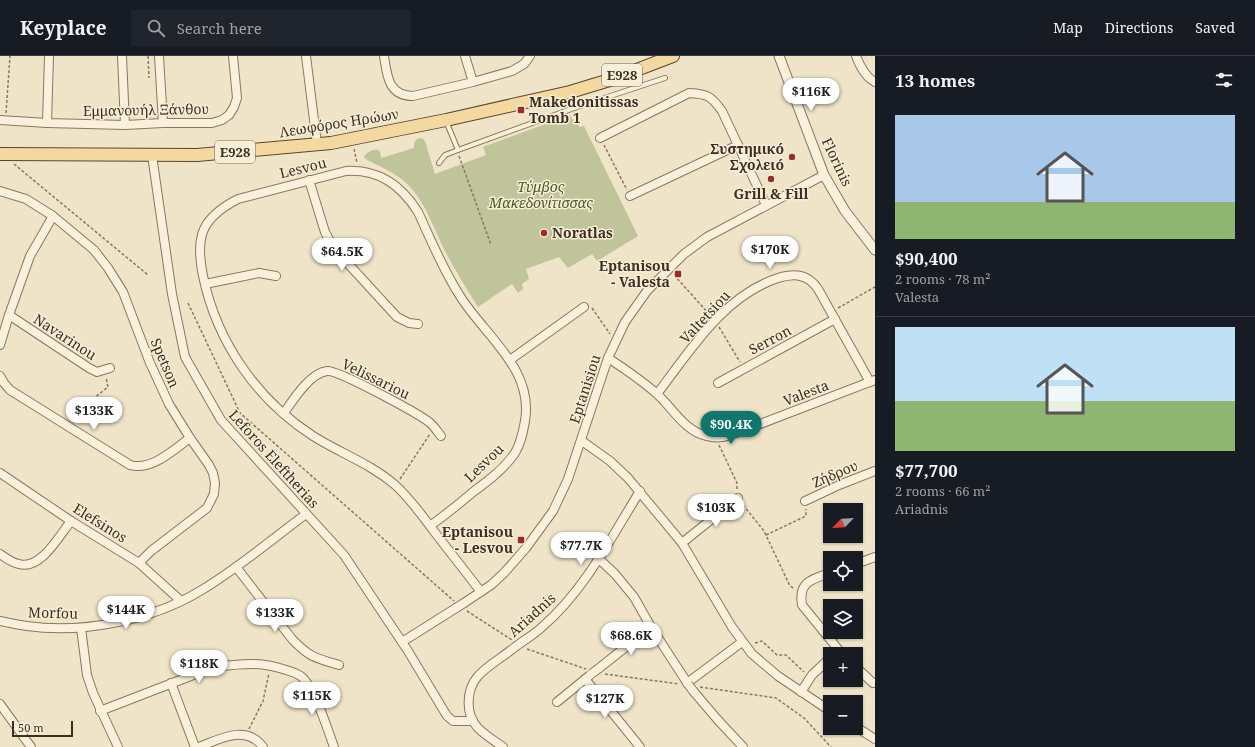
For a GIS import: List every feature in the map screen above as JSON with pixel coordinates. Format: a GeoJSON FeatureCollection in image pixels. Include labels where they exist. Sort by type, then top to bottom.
{"type":"FeatureCollection","features":[{"type":"Feature","properties":{"kind":"main road","name":"Λεωφόρος Ηρώων"},"geometry":{"type":"LineString","coordinates":[[0,154],[205,154],[317,144],[352,139],[446,120],[570,92],[613,79],[673,56]]}},
{"type":"Feature","properties":{"kind":"street"},"geometry":{"type":"LineString","coordinates":[[47,123],[49,56]]}},
{"type":"Feature","properties":{"kind":"street"},"geometry":{"type":"LineString","coordinates":[[122,56],[125,125]]}},
{"type":"Feature","properties":{"kind":"street"},"geometry":{"type":"LineString","coordinates":[[159,56],[163,123]]}},
{"type":"Feature","properties":{"kind":"street","name":"Εμμανουήλ Ξάνθου"},"geometry":{"type":"LineString","coordinates":[[3,121],[125,125],[212,123],[229,115],[237,98],[233,56]]}},
{"type":"Feature","properties":{"kind":"street"},"geometry":{"type":"LineString","coordinates":[[306,56],[317,144]]}},
{"type":"Feature","properties":{"kind":"street"},"geometry":{"type":"LineString","coordinates":[[384,56],[389,82],[401,95],[413,96],[512,71],[524,64],[530,56]]}},
{"type":"Feature","properties":{"kind":"street"},"geometry":{"type":"LineString","coordinates":[[465,56],[473,82]]}},
{"type":"Feature","properties":{"kind":"street","name":"Florinis"},"geometry":{"type":"LineString","coordinates":[[779,56],[824,174],[845,211],[875,250]]}},
{"type":"Feature","properties":{"kind":"street"},"geometry":{"type":"LineString","coordinates":[[856,56],[866,74],[875,82]]}},
{"type":"Feature","properties":{"kind":"street"},"geometry":{"type":"LineString","coordinates":[[600,138],[689,93],[702,94],[713,100],[722,111],[766,205]]}},
{"type":"Feature","properties":{"kind":"street"},"geometry":{"type":"LineString","coordinates":[[630,196],[738,145]]}},
{"type":"Feature","properties":{"kind":"street","name":"Leforos Eleftherias"},"geometry":{"type":"LineString","coordinates":[[152,155],[172,294],[185,357],[221,420],[344,555],[402,642],[447,716],[453,721],[473,721]]}},
{"type":"Feature","properties":{"kind":"street","name":"Lesvou"},"geometry":{"type":"LineString","coordinates":[[430,526],[496,474],[516,452],[524,430],[526,405],[521,378],[510,360],[471,313],[459,295],[418,212],[403,191],[393,184],[374,174],[359,171],[346,171],[309,180],[238,199],[226,204],[209,220],[202,233],[199,246],[205,284],[216,320],[223,336],[236,358],[250,379],[270,400],[297,424],[314,436],[378,472],[395,485],[430,526],[481,592]]}},
{"type":"Feature","properties":{"kind":"street","name":"Eptanisiou"},"geometry":{"type":"LineString","coordinates":[[402,642],[459,604],[481,592],[504,574],[539,531],[553,511],[568,479],[582,441],[608,358],[625,322],[666,271],[684,254],[707,237],[824,174]]}},
{"type":"Feature","properties":{"kind":"street"},"geometry":{"type":"LineString","coordinates":[[309,180],[325,232],[332,245],[397,317],[408,323],[418,324]]}},
{"type":"Feature","properties":{"kind":"street","name":"Spetson"},"geometry":{"type":"LineString","coordinates":[[0,191],[26,199],[53,216],[94,250],[108,268],[123,292],[159,384],[169,404],[209,465],[213,474],[215,483],[213,498],[207,508],[151,551],[139,563]]}},
{"type":"Feature","properties":{"kind":"street"},"geometry":{"type":"LineString","coordinates":[[0,345],[30,256],[53,216]]}},
{"type":"Feature","properties":{"kind":"street"},"geometry":{"type":"LineString","coordinates":[[205,284],[259,273],[276,276]]}},
{"type":"Feature","properties":{"kind":"street","name":"Valtetsiou"},"geometry":{"type":"LineString","coordinates":[[657,394],[726,309],[740,298],[767,282],[784,276],[794,275],[804,276],[812,281],[873,381]]}},
{"type":"Feature","properties":{"kind":"street"},"geometry":{"type":"LineString","coordinates":[[510,360],[584,307]]}},
{"type":"Feature","properties":{"kind":"street","name":"Navarinou"},"geometry":{"type":"LineString","coordinates":[[9,315],[89,368],[97,372],[108,369]]}},
{"type":"Feature","properties":{"kind":"street","name":"Serron"},"geometry":{"type":"LineString","coordinates":[[718,383],[834,316]]}},
{"type":"Feature","properties":{"kind":"street","name":"Valesta"},"geometry":{"type":"LineString","coordinates":[[608,358],[631,373],[657,394],[693,430],[708,437],[725,436],[742,431],[873,381]]}},
{"type":"Feature","properties":{"kind":"street","name":"Velissariou"},"geometry":{"type":"LineString","coordinates":[[284,413],[305,385],[316,375],[328,371],[343,375],[421,417],[434,427],[441,436]]}},
{"type":"Feature","properties":{"kind":"street"},"geometry":{"type":"LineString","coordinates":[[0,376],[10,390],[126,463],[140,467],[152,463],[190,438]]}},
{"type":"Feature","properties":{"kind":"street"},"geometry":{"type":"LineString","coordinates":[[582,441],[610,461],[640,491],[682,542],[743,643],[762,664],[823,706]]}},
{"type":"Feature","properties":{"kind":"street","name":"Ζήδρου"},"geometry":{"type":"LineString","coordinates":[[805,501],[839,485],[875,471]]}},
{"type":"Feature","properties":{"kind":"street","name":"Elefsinos"},"geometry":{"type":"LineString","coordinates":[[0,473],[71,521],[139,563],[181,601]]}},
{"type":"Feature","properties":{"kind":"street","name":"Ariadnis"},"geometry":{"type":"LineString","coordinates":[[473,721],[468,702],[469,694],[477,678],[518,644],[542,628],[558,612],[578,589],[640,491]]}},
{"type":"Feature","properties":{"kind":"street"},"geometry":{"type":"LineString","coordinates":[[682,542],[738,498]]}},
{"type":"Feature","properties":{"kind":"street","name":"Morfou"},"geometry":{"type":"LineString","coordinates":[[0,621],[27,626],[81,628],[142,617],[199,592],[236,567],[306,514]]}},
{"type":"Feature","properties":{"kind":"street"},"geometry":{"type":"LineString","coordinates":[[0,554],[20,565],[28,565],[36,562],[43,557],[71,521]]}},
{"type":"Feature","properties":{"kind":"street"},"geometry":{"type":"LineString","coordinates":[[863,561],[875,557]]}},
{"type":"Feature","properties":{"kind":"street"},"geometry":{"type":"LineString","coordinates":[[598,559],[614,574],[634,597],[686,684],[696,689],[717,719],[743,747]]}},
{"type":"Feature","properties":{"kind":"street"},"geometry":{"type":"LineString","coordinates":[[236,567],[292,639],[302,649],[313,657],[339,665]]}},
{"type":"Feature","properties":{"kind":"street"},"geometry":{"type":"LineString","coordinates":[[823,575],[810,580],[802,589],[801,594],[802,605],[823,631]]}},
{"type":"Feature","properties":{"kind":"street"},"geometry":{"type":"LineString","coordinates":[[557,702],[588,674],[601,671],[652,627]]}},
{"type":"Feature","properties":{"kind":"street"},"geometry":{"type":"LineString","coordinates":[[81,628],[87,675],[100,711],[118,747]]}},
{"type":"Feature","properties":{"kind":"street"},"geometry":{"type":"LineString","coordinates":[[829,639],[834,647]]}},
{"type":"Feature","properties":{"kind":"street"},"geometry":{"type":"LineString","coordinates":[[686,684],[743,643]]}},
{"type":"Feature","properties":{"kind":"street"},"geometry":{"type":"LineString","coordinates":[[100,711],[214,667],[241,664],[270,665],[299,674],[303,678],[318,705],[334,747]]}},
{"type":"Feature","properties":{"kind":"street"},"geometry":{"type":"LineString","coordinates":[[801,692],[810,678],[823,665]]}},
{"type":"Feature","properties":{"kind":"street"},"geometry":{"type":"LineString","coordinates":[[588,674],[640,747]]}},
{"type":"Feature","properties":{"kind":"street"},"geometry":{"type":"LineString","coordinates":[[863,674],[875,684]]}},
{"type":"Feature","properties":{"kind":"street"},"geometry":{"type":"LineString","coordinates":[[171,683],[195,747]]}},
{"type":"Feature","properties":{"kind":"street"},"geometry":{"type":"LineString","coordinates":[[0,704],[31,747]]}},
{"type":"Feature","properties":{"kind":"street"},"geometry":{"type":"LineString","coordinates":[[473,721],[478,728],[503,747]]}},
{"type":"Feature","properties":{"kind":"street"},"geometry":{"type":"LineString","coordinates":[[863,731],[875,739]]}},
{"type":"Feature","properties":{"kind":"street"},"geometry":{"type":"LineString","coordinates":[[199,747],[237,734],[246,735],[256,739],[263,747]]}},
{"type":"Feature","properties":{"kind":"lane"},"geometry":{"type":"LineString","coordinates":[[439,163],[445,155],[458,150],[574,108],[665,78]]}},
{"type":"Feature","properties":{"kind":"lane"},"geometry":{"type":"LineString","coordinates":[[570,92],[574,108]]}},
{"type":"Feature","properties":{"kind":"lane"},"geometry":{"type":"LineString","coordinates":[[446,120],[458,150]]}},
{"type":"Feature","properties":{"kind":"path"},"geometry":{"type":"LineString","coordinates":[[3,121],[10,56]]}},
{"type":"Feature","properties":{"kind":"path"},"geometry":{"type":"LineString","coordinates":[[148,56],[149,78]]}},
{"type":"Feature","properties":{"kind":"path"},"geometry":{"type":"LineString","coordinates":[[600,138],[630,196]]}},
{"type":"Feature","properties":{"kind":"path"},"geometry":{"type":"LineString","coordinates":[[352,139],[359,171]]}},
{"type":"Feature","properties":{"kind":"path"},"geometry":{"type":"LineString","coordinates":[[458,150],[491,245]]}},
{"type":"Feature","properties":{"kind":"path"},"geometry":{"type":"LineString","coordinates":[[14,163],[148,275]]}},
{"type":"Feature","properties":{"kind":"path"},"geometry":{"type":"LineString","coordinates":[[834,316],[875,288]]}},
{"type":"Feature","properties":{"kind":"path"},"geometry":{"type":"LineString","coordinates":[[188,304],[240,413],[459,604]]}},
{"type":"Feature","properties":{"kind":"path"},"geometry":{"type":"LineString","coordinates":[[584,307],[592,308],[616,343]]}},
{"type":"Feature","properties":{"kind":"path"},"geometry":{"type":"LineString","coordinates":[[62,423],[108,387],[108,369]]}},
{"type":"Feature","properties":{"kind":"path"},"geometry":{"type":"LineString","coordinates":[[395,485],[434,427]]}},
{"type":"Feature","properties":{"kind":"path"},"geometry":{"type":"LineString","coordinates":[[716,437],[737,483],[738,498],[766,535],[790,586],[801,594]]}},
{"type":"Feature","properties":{"kind":"path"},"geometry":{"type":"LineString","coordinates":[[766,535],[806,516],[805,501]]}},
{"type":"Feature","properties":{"kind":"path"},"geometry":{"type":"LineString","coordinates":[[468,612],[518,644],[588,674]]}},
{"type":"Feature","properties":{"kind":"path"},"geometry":{"type":"LineString","coordinates":[[743,643],[762,641],[777,655],[786,655],[810,678]]}},
{"type":"Feature","properties":{"kind":"path"},"geometry":{"type":"LineString","coordinates":[[246,735],[263,701],[270,665]]}},
{"type":"Feature","properties":{"kind":"path"},"geometry":{"type":"LineString","coordinates":[[601,671],[686,684]]}},
{"type":"Feature","properties":{"kind":"path"},"geometry":{"type":"LineString","coordinates":[[696,689],[776,698],[804,718],[831,747]]}},
{"type":"Feature","properties":{"kind":"green space","name":"Τύμβος Μακεδονίτισσας"},"geometry":{"type":"Polygon","coordinates":[[[570,115],[580,127],[584,126],[638,236],[597,261],[592,254],[568,268],[559,257],[526,269],[529,279],[522,284],[523,289],[518,293],[512,284],[478,307],[449,258],[423,205],[412,189],[401,178],[365,159],[364,156],[370,151],[376,150],[380,151],[381,158],[414,148],[414,143],[417,139],[422,138],[425,141],[435,174],[486,155],[483,147],[570,115]]]}},
{"type":"Feature","properties":{"kind":"place","name":"Makedonitissas Tomb 1"},"geometry":{"type":"Point","coordinates":[521,110]}},
{"type":"Feature","properties":{"kind":"place","name":"Συστημικó Σχολειó"},"geometry":{"type":"Point","coordinates":[792,157]}},
{"type":"Feature","properties":{"kind":"place","name":"Grill & Fill"},"geometry":{"type":"Point","coordinates":[771,179]}},
{"type":"Feature","properties":{"kind":"place","name":"Noratlas"},"geometry":{"type":"Point","coordinates":[544,233]}},
{"type":"Feature","properties":{"kind":"place","name":"Eptanisou - Valesta"},"geometry":{"type":"Point","coordinates":[678,274]}},
{"type":"Feature","properties":{"kind":"place","name":"Eptanisou - Lesvou"},"geometry":{"type":"Point","coordinates":[521,540]}}]}
